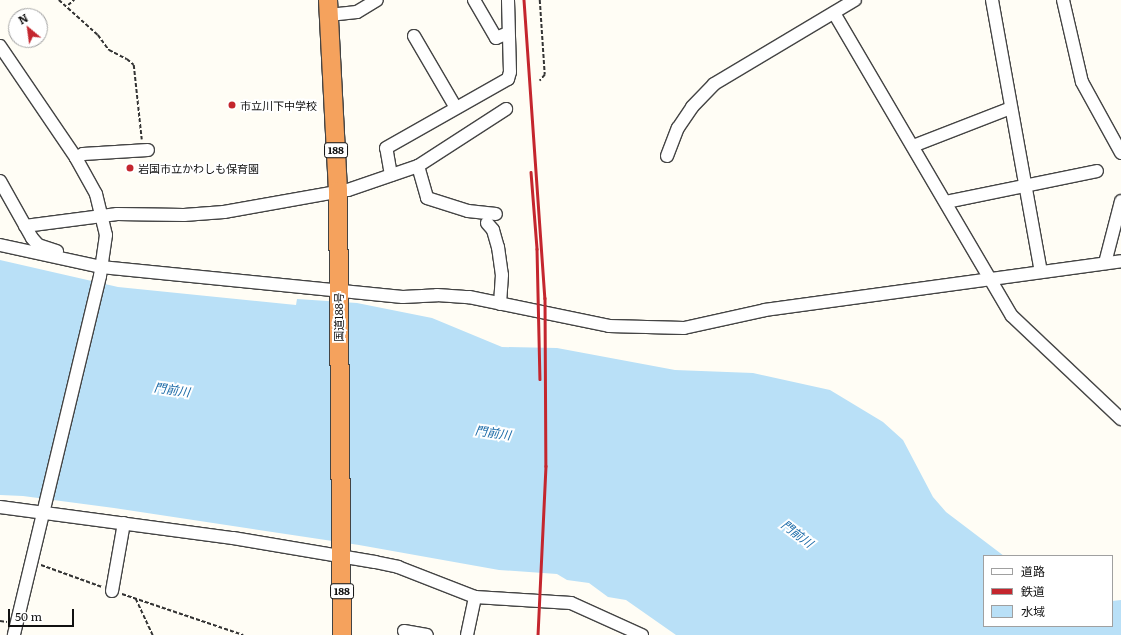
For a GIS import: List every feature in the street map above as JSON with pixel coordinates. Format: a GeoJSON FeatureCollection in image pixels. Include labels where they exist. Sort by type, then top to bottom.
{"type":"FeatureCollection","features":[{"type":"Feature","properties":{"kind":"highway","name":"国道188号"},"geometry":{"type":"LineString","coordinates":[[329,7],[338,192],[342,635]]}},
{"type":"Feature","properties":{"kind":"street"},"geometry":{"type":"LineString","coordinates":[[329,7],[357,12],[377,0]]}},
{"type":"Feature","properties":{"kind":"street"},"geometry":{"type":"LineString","coordinates":[[474,0],[496,38],[508,33]]}},
{"type":"Feature","properties":{"kind":"street"},"geometry":{"type":"LineString","coordinates":[[391,175],[386,148],[508,78],[510,72],[508,0]]}},
{"type":"Feature","properties":{"kind":"street"},"geometry":{"type":"LineString","coordinates":[[667,156],[678,128],[692,107],[714,84],[855,0]]}},
{"type":"Feature","properties":{"kind":"street"},"geometry":{"type":"LineString","coordinates":[[992,0],[1041,271]]}},
{"type":"Feature","properties":{"kind":"street"},"geometry":{"type":"LineString","coordinates":[[1063,0],[1082,82],[1121,153]]}},
{"type":"Feature","properties":{"kind":"street"},"geometry":{"type":"LineString","coordinates":[[834,13],[1012,316],[1121,419]]}},
{"type":"Feature","properties":{"kind":"street"},"geometry":{"type":"LineString","coordinates":[[414,36],[456,108]]}},
{"type":"Feature","properties":{"kind":"street"},"geometry":{"type":"LineString","coordinates":[[0,46],[76,158],[96,194],[103,215],[106,235],[45,508],[14,635]]}},
{"type":"Feature","properties":{"kind":"street"},"geometry":{"type":"LineString","coordinates":[[913,146],[1011,108]]}},
{"type":"Feature","properties":{"kind":"street"},"geometry":{"type":"LineString","coordinates":[[25,226],[103,215],[224,212],[338,192],[418,166],[506,109]]}},
{"type":"Feature","properties":{"kind":"street"},"geometry":{"type":"LineString","coordinates":[[76,158],[83,154],[146,150]]}},
{"type":"Feature","properties":{"kind":"street"},"geometry":{"type":"LineString","coordinates":[[418,166],[427,198],[468,211],[496,214]]}},
{"type":"Feature","properties":{"kind":"street"},"geometry":{"type":"LineString","coordinates":[[946,202],[1097,171]]}},
{"type":"Feature","properties":{"kind":"street"},"geometry":{"type":"LineString","coordinates":[[0,181],[25,226],[38,245],[84,258],[98,269]]}},
{"type":"Feature","properties":{"kind":"street"},"geometry":{"type":"LineString","coordinates":[[1105,263],[1121,201]]}},
{"type":"Feature","properties":{"kind":"street"},"geometry":{"type":"LineString","coordinates":[[487,223],[493,230],[498,247],[502,275],[500,304]]}},
{"type":"Feature","properties":{"kind":"street"},"geometry":{"type":"LineString","coordinates":[[0,246],[98,269],[338,295],[403,297],[437,295],[469,297],[609,326],[684,328],[765,310],[1121,261]]}},
{"type":"Feature","properties":{"kind":"street"},"geometry":{"type":"LineString","coordinates":[[0,507],[45,508],[124,523],[341,553],[398,568],[475,597],[571,603],[642,635]]}},
{"type":"Feature","properties":{"kind":"street"},"geometry":{"type":"LineString","coordinates":[[112,591],[124,523]]}},
{"type":"Feature","properties":{"kind":"street"},"geometry":{"type":"LineString","coordinates":[[467,635],[475,597]]}},
{"type":"Feature","properties":{"kind":"street"},"geometry":{"type":"LineString","coordinates":[[404,631],[427,635]]}},
{"type":"Feature","properties":{"kind":"path"},"geometry":{"type":"LineString","coordinates":[[59,0],[68,5],[98,36],[109,50],[127,58],[134,65],[146,150]]}},
{"type":"Feature","properties":{"kind":"path"},"geometry":{"type":"LineString","coordinates":[[68,5],[74,0]]}},
{"type":"Feature","properties":{"kind":"path"},"geometry":{"type":"LineString","coordinates":[[540,0],[544,75],[540,81]]}},
{"type":"Feature","properties":{"kind":"path"},"geometry":{"type":"LineString","coordinates":[[32,562],[242,635]]}},
{"type":"Feature","properties":{"kind":"path"},"geometry":{"type":"LineString","coordinates":[[136,599],[153,635]]}},
{"type":"Feature","properties":{"kind":"water","name":"門前川"},"geometry":{"type":"Polygon","coordinates":[[[0,260],[118,287],[296,305],[297,299],[357,303],[432,318],[502,347],[557,348],[675,370],[753,373],[830,390],[883,422],[903,440],[933,497],[946,512],[1003,555],[983,555],[983,627],[1113,627],[1113,601],[1121,600],[1121,635],[676,635],[626,600],[608,597],[589,583],[567,580],[557,574],[499,570],[359,545],[114,508],[23,496],[0,495],[0,260]]]}},
{"type":"Feature","properties":{"kind":"railway"},"geometry":{"type":"LineString","coordinates":[[524,0],[545,298],[546,466],[538,635]]}},
{"type":"Feature","properties":{"kind":"railway"},"geometry":{"type":"LineString","coordinates":[[531,172],[537,249],[540,379]]}},
{"type":"Feature","properties":{"kind":"place","name":"市立川下中学校"},"geometry":{"type":"Point","coordinates":[232,105]}},
{"type":"Feature","properties":{"kind":"place","name":"岩国市立かわしも保育園"},"geometry":{"type":"Point","coordinates":[130,168]}}]}
